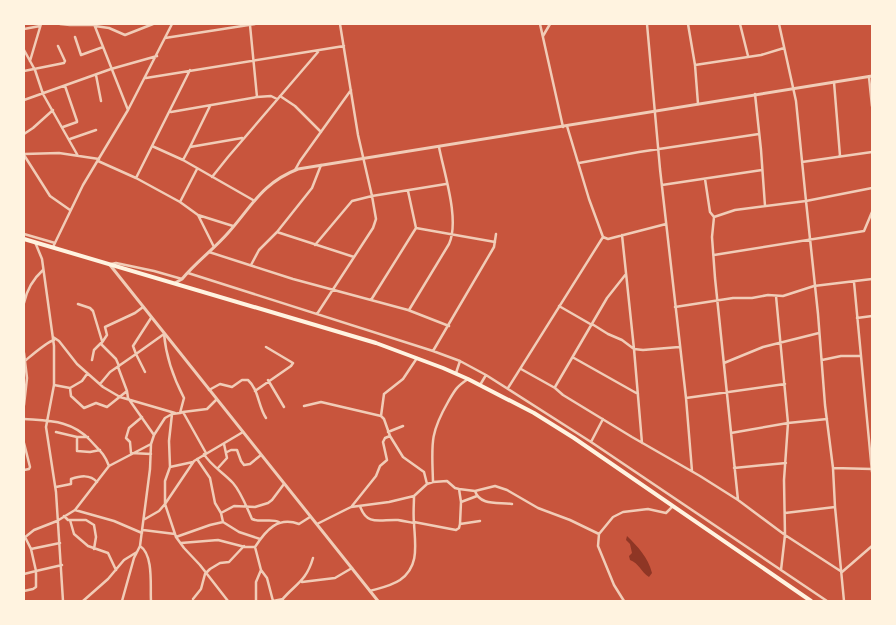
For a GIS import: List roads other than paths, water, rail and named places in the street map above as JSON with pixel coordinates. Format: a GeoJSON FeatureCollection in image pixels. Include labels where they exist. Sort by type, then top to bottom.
{"type":"FeatureCollection","features":[{"type":"Feature","properties":{"kind":"main road"},"geometry":{"type":"LineString","coordinates":[[24,239],[54,245],[110,265],[346,333],[417,358],[468,379],[558,428],[811,601]]}},
{"type":"Feature","properties":{"kind":"street"},"geometry":{"type":"LineString","coordinates":[[60,24],[77,26],[95,25],[125,35],[153,24]]}},
{"type":"Feature","properties":{"kind":"street"},"geometry":{"type":"LineString","coordinates":[[24,234],[54,245],[83,185],[146,78],[172,24]]}},
{"type":"Feature","properties":{"kind":"street"},"geometry":{"type":"LineString","coordinates":[[250,24],[257,97]]}},
{"type":"Feature","properties":{"kind":"street"},"geometry":{"type":"LineString","coordinates":[[165,38],[255,24]]}},
{"type":"Feature","properties":{"kind":"street"},"geometry":{"type":"LineString","coordinates":[[317,315],[375,222],[372,196],[340,24]]}},
{"type":"Feature","properties":{"kind":"street"},"geometry":{"type":"LineString","coordinates":[[540,24],[565,126],[603,237]]}},
{"type":"Feature","properties":{"kind":"street"},"geometry":{"type":"LineString","coordinates":[[542,37],[550,24]]}},
{"type":"Feature","properties":{"kind":"street"},"geometry":{"type":"LineString","coordinates":[[651,24],[647,25],[692,471]]}},
{"type":"Feature","properties":{"kind":"street"},"geometry":{"type":"LineString","coordinates":[[688,24],[695,65],[698,104]]}},
{"type":"Feature","properties":{"kind":"street"},"geometry":{"type":"LineString","coordinates":[[740,24],[748,56]]}},
{"type":"Feature","properties":{"kind":"street"},"geometry":{"type":"LineString","coordinates":[[779,24],[794,89],[833,468],[844,601]]}},
{"type":"Feature","properties":{"kind":"street"},"geometry":{"type":"LineString","coordinates":[[24,29],[41,25]]}},
{"type":"Feature","properties":{"kind":"street"},"geometry":{"type":"LineString","coordinates":[[30,61],[41,25]]}},
{"type":"Feature","properties":{"kind":"street"},"geometry":{"type":"LineString","coordinates":[[95,25],[128,110]]}},
{"type":"Feature","properties":{"kind":"street"},"geometry":{"type":"LineString","coordinates":[[75,36],[81,55],[103,48]]}},
{"type":"Feature","properties":{"kind":"street"},"geometry":{"type":"LineString","coordinates":[[24,71],[64,63],[65,61],[58,46]]}},
{"type":"Feature","properties":{"kind":"street"},"geometry":{"type":"LineString","coordinates":[[146,78],[254,59],[344,46]]}},
{"type":"Feature","properties":{"kind":"street"},"geometry":{"type":"LineString","coordinates":[[695,65],[761,55],[784,48]]}},
{"type":"Feature","properties":{"kind":"street"},"geometry":{"type":"LineString","coordinates":[[24,50],[35,70],[43,94],[78,156]]}},
{"type":"Feature","properties":{"kind":"street"},"geometry":{"type":"LineString","coordinates":[[212,177],[319,50]]}},
{"type":"Feature","properties":{"kind":"street"},"geometry":{"type":"LineString","coordinates":[[24,99],[111,69],[157,56]]}},
{"type":"Feature","properties":{"kind":"street"},"geometry":{"type":"LineString","coordinates":[[136,178],[190,70]]}},
{"type":"Feature","properties":{"kind":"street"},"geometry":{"type":"LineString","coordinates":[[96,74],[101,101]]}},
{"type":"Feature","properties":{"kind":"street"},"geometry":{"type":"LineString","coordinates":[[175,283],[188,274],[210,252],[253,200],[274,182],[295,170],[516,134],[530,130],[565,126],[870,76],[872,106]]}},
{"type":"Feature","properties":{"kind":"street"},"geometry":{"type":"LineString","coordinates":[[834,82],[840,156]]}},
{"type":"Feature","properties":{"kind":"street"},"geometry":{"type":"LineString","coordinates":[[63,128],[78,121],[65,86]]}},
{"type":"Feature","properties":{"kind":"street"},"geometry":{"type":"LineString","coordinates":[[295,170],[351,90]]}},
{"type":"Feature","properties":{"kind":"street"},"geometry":{"type":"LineString","coordinates":[[755,94],[765,206]]}},
{"type":"Feature","properties":{"kind":"street"},"geometry":{"type":"LineString","coordinates":[[170,112],[257,97],[279,97],[295,106],[321,132]]}},
{"type":"Feature","properties":{"kind":"street"},"geometry":{"type":"LineString","coordinates":[[183,160],[210,106]]}},
{"type":"Feature","properties":{"kind":"street"},"geometry":{"type":"LineString","coordinates":[[24,134],[53,110]]}},
{"type":"Feature","properties":{"kind":"street"},"geometry":{"type":"LineString","coordinates":[[70,139],[96,130]]}},
{"type":"Feature","properties":{"kind":"street"},"geometry":{"type":"LineString","coordinates":[[579,163],[759,134]]}},
{"type":"Feature","properties":{"kind":"street"},"geometry":{"type":"LineString","coordinates":[[190,146],[244,138]]}},
{"type":"Feature","properties":{"kind":"street"},"geometry":{"type":"LineString","coordinates":[[152,146],[183,160],[253,200]]}},
{"type":"Feature","properties":{"kind":"street"},"geometry":{"type":"LineString","coordinates":[[408,310],[449,244],[452,235],[450,200],[439,147]]}},
{"type":"Feature","properties":{"kind":"street"},"geometry":{"type":"LineString","coordinates":[[802,162],[872,152]]}},
{"type":"Feature","properties":{"kind":"street"},"geometry":{"type":"LineString","coordinates":[[24,154],[59,153],[99,160],[136,178],[198,214],[233,226]]}},
{"type":"Feature","properties":{"kind":"street"},"geometry":{"type":"LineString","coordinates":[[24,154],[50,196],[71,210]]}},
{"type":"Feature","properties":{"kind":"street"},"geometry":{"type":"LineString","coordinates":[[251,265],[259,250],[277,232],[312,188],[321,165]]}},
{"type":"Feature","properties":{"kind":"street"},"geometry":{"type":"LineString","coordinates":[[180,202],[197,169]]}},
{"type":"Feature","properties":{"kind":"street"},"geometry":{"type":"LineString","coordinates":[[662,185],[762,170]]}},
{"type":"Feature","properties":{"kind":"street"},"geometry":{"type":"LineString","coordinates":[[705,179],[710,212],[714,217],[712,237],[738,500]]}},
{"type":"Feature","properties":{"kind":"street"},"geometry":{"type":"LineString","coordinates":[[315,245],[352,201],[446,184]]}},
{"type":"Feature","properties":{"kind":"street"},"geometry":{"type":"LineString","coordinates":[[714,217],[735,210],[872,188]]}},
{"type":"Feature","properties":{"kind":"street"},"geometry":{"type":"LineString","coordinates":[[372,300],[416,228],[408,191]]}},
{"type":"Feature","properties":{"kind":"street"},"geometry":{"type":"LineString","coordinates":[[714,255],[864,231],[872,212]]}},
{"type":"Feature","properties":{"kind":"street"},"geometry":{"type":"LineString","coordinates":[[198,214],[214,247]]}},
{"type":"Feature","properties":{"kind":"street"},"geometry":{"type":"LineString","coordinates":[[603,237],[608,239],[666,224]]}},
{"type":"Feature","properties":{"kind":"street"},"geometry":{"type":"LineString","coordinates":[[416,228],[495,242]]}},
{"type":"Feature","properties":{"kind":"street"},"geometry":{"type":"LineString","coordinates":[[277,232],[354,257]]}},
{"type":"Feature","properties":{"kind":"street"},"geometry":{"type":"LineString","coordinates":[[433,351],[494,247],[496,234]]}},
{"type":"Feature","properties":{"kind":"street"},"geometry":{"type":"LineString","coordinates":[[622,236],[642,443]]}},
{"type":"Feature","properties":{"kind":"street"},"geometry":{"type":"LineString","coordinates":[[508,389],[603,237]]}},
{"type":"Feature","properties":{"kind":"street"},"geometry":{"type":"LineString","coordinates":[[34,242],[40,254],[44,270],[53,338],[54,385],[47,421],[47,434],[56,487],[57,521],[62,565],[63,600],[58,601]]}},
{"type":"Feature","properties":{"kind":"street"},"geometry":{"type":"LineString","coordinates":[[210,252],[333,290],[408,310],[449,326]]}},
{"type":"Feature","properties":{"kind":"street"},"geometry":{"type":"LineString","coordinates":[[182,279],[116,263],[111,263],[110,265],[378,601]]}},
{"type":"Feature","properties":{"kind":"street"},"geometry":{"type":"LineString","coordinates":[[24,303],[26,292],[35,277],[44,270]]}},
{"type":"Feature","properties":{"kind":"street"},"geometry":{"type":"LineString","coordinates":[[188,274],[433,351],[486,375],[591,442],[827,601]]}},
{"type":"Feature","properties":{"kind":"street"},"geometry":{"type":"LineString","coordinates":[[555,388],[607,298],[626,274]]}},
{"type":"Feature","properties":{"kind":"street"},"geometry":{"type":"LineString","coordinates":[[675,307],[733,298],[789,295],[814,286],[872,279]]}},
{"type":"Feature","properties":{"kind":"street"},"geometry":{"type":"LineString","coordinates":[[833,468],[872,467],[854,282]]}},
{"type":"Feature","properties":{"kind":"street"},"geometry":{"type":"LineString","coordinates":[[776,296],[788,422],[784,480],[785,536],[781,570]]}},
{"type":"Feature","properties":{"kind":"street"},"geometry":{"type":"LineString","coordinates":[[78,304],[93,311],[101,342],[116,359],[128,398],[154,435]]}},
{"type":"Feature","properties":{"kind":"street"},"geometry":{"type":"LineString","coordinates":[[559,306],[622,340],[634,349],[679,347]]}},
{"type":"Feature","properties":{"kind":"street"},"geometry":{"type":"LineString","coordinates":[[92,360],[94,350],[106,337],[105,328],[107,325],[135,313],[143,307]]}},
{"type":"Feature","properties":{"kind":"street"},"geometry":{"type":"LineString","coordinates":[[857,318],[872,316]]}},
{"type":"Feature","properties":{"kind":"street"},"geometry":{"type":"LineString","coordinates":[[145,372],[133,346],[151,318]]}},
{"type":"Feature","properties":{"kind":"street"},"geometry":{"type":"LineString","coordinates":[[724,363],[763,347],[819,333]]}},
{"type":"Feature","properties":{"kind":"street"},"geometry":{"type":"LineString","coordinates":[[100,384],[110,372],[164,334]]}},
{"type":"Feature","properties":{"kind":"street"},"geometry":{"type":"LineString","coordinates":[[164,334],[165,347],[172,374],[184,398],[182,412],[197,436],[209,462],[218,468],[237,488],[254,520],[273,519],[279,522]]}},
{"type":"Feature","properties":{"kind":"street"},"geometry":{"type":"LineString","coordinates":[[26,360],[53,338]]}},
{"type":"Feature","properties":{"kind":"street"},"geometry":{"type":"LineString","coordinates":[[53,338],[59,341],[73,360],[87,374],[120,397],[174,414]]}},
{"type":"Feature","properties":{"kind":"street"},"geometry":{"type":"LineString","coordinates":[[255,391],[268,380],[291,366],[292,363],[266,347]]}},
{"type":"Feature","properties":{"kind":"street"},"geometry":{"type":"LineString","coordinates":[[24,353],[26,360],[24,365],[27,373],[24,405]]}},
{"type":"Feature","properties":{"kind":"street"},"geometry":{"type":"LineString","coordinates":[[822,360],[841,356],[861,356]]}},
{"type":"Feature","properties":{"kind":"street"},"geometry":{"type":"LineString","coordinates":[[574,357],[638,394]]}},
{"type":"Feature","properties":{"kind":"street"},"geometry":{"type":"LineString","coordinates":[[381,416],[384,394],[403,379],[417,358]]}},
{"type":"Feature","properties":{"kind":"street"},"geometry":{"type":"LineString","coordinates":[[456,374],[460,362]]}},
{"type":"Feature","properties":{"kind":"street"},"geometry":{"type":"LineString","coordinates":[[521,369],[738,500],[785,536],[842,572]]}},
{"type":"Feature","properties":{"kind":"street"},"geometry":{"type":"LineString","coordinates":[[54,385],[70,388],[82,381],[87,374]]}},
{"type":"Feature","properties":{"kind":"street"},"geometry":{"type":"LineString","coordinates":[[480,385],[486,375]]}},
{"type":"Feature","properties":{"kind":"street"},"geometry":{"type":"LineString","coordinates":[[433,482],[431,456],[436,424],[453,390],[468,379]]}},
{"type":"Feature","properties":{"kind":"street"},"geometry":{"type":"LineString","coordinates":[[209,390],[220,384],[227,387],[234,386],[242,380],[248,380],[252,383],[260,410],[266,418]]}},
{"type":"Feature","properties":{"kind":"street"},"geometry":{"type":"LineString","coordinates":[[268,380],[284,407]]}},
{"type":"Feature","properties":{"kind":"street"},"geometry":{"type":"LineString","coordinates":[[686,398],[785,384]]}},
{"type":"Feature","properties":{"kind":"street"},"geometry":{"type":"LineString","coordinates":[[70,388],[72,398],[84,408],[96,403],[107,407],[127,391]]}},
{"type":"Feature","properties":{"kind":"street"},"geometry":{"type":"LineString","coordinates":[[122,601],[140,546],[145,519],[151,444],[154,435],[165,418],[182,412],[207,409],[216,400]]}},
{"type":"Feature","properties":{"kind":"street"},"geometry":{"type":"LineString","coordinates":[[304,406],[321,402],[381,416],[384,419],[390,436],[403,457],[425,474],[427,484]]}},
{"type":"Feature","properties":{"kind":"street"},"geometry":{"type":"LineString","coordinates":[[174,414],[168,441],[170,467],[165,482],[165,504],[176,535],[181,543],[228,601]]}},
{"type":"Feature","properties":{"kind":"street"},"geometry":{"type":"LineString","coordinates":[[131,454],[130,442],[126,438],[126,433],[142,417]]}},
{"type":"Feature","properties":{"kind":"street"},"geometry":{"type":"LineString","coordinates":[[24,419],[70,425],[88,437],[101,450],[109,466]]}},
{"type":"Feature","properties":{"kind":"street"},"geometry":{"type":"LineString","coordinates":[[591,442],[603,419]]}},
{"type":"Feature","properties":{"kind":"street"},"geometry":{"type":"LineString","coordinates":[[730,433],[788,422],[827,419]]}},
{"type":"Feature","properties":{"kind":"street"},"geometry":{"type":"LineString","coordinates":[[388,432],[403,426]]}},
{"type":"Feature","properties":{"kind":"street"},"geometry":{"type":"LineString","coordinates":[[868,430],[872,429]]}},
{"type":"Feature","properties":{"kind":"street"},"geometry":{"type":"LineString","coordinates":[[56,432],[77,437],[88,437]]}},
{"type":"Feature","properties":{"kind":"street"},"geometry":{"type":"LineString","coordinates":[[145,519],[159,511],[197,459],[243,432]]}},
{"type":"Feature","properties":{"kind":"street"},"geometry":{"type":"LineString","coordinates":[[351,507],[376,476],[380,466],[387,460],[383,442],[385,438],[390,436]]}},
{"type":"Feature","properties":{"kind":"street"},"geometry":{"type":"LineString","coordinates":[[77,437],[76,451],[90,452],[101,450]]}},
{"type":"Feature","properties":{"kind":"street"},"geometry":{"type":"LineString","coordinates":[[24,443],[30,467],[24,470]]}},
{"type":"Feature","properties":{"kind":"street"},"geometry":{"type":"LineString","coordinates":[[24,591],[33,589],[36,586],[36,571],[31,549],[24,537],[34,530],[57,521],[75,510],[109,466],[151,444]]}},
{"type":"Feature","properties":{"kind":"street"},"geometry":{"type":"LineString","coordinates":[[218,468],[226,461],[227,452],[224,444]]}},
{"type":"Feature","properties":{"kind":"street"},"geometry":{"type":"LineString","coordinates":[[227,452],[238,450],[244,465],[250,464],[261,455]]}},
{"type":"Feature","properties":{"kind":"street"},"geometry":{"type":"LineString","coordinates":[[131,454],[151,454]]}},
{"type":"Feature","properties":{"kind":"street"},"geometry":{"type":"LineString","coordinates":[[197,459],[210,478],[215,503],[221,513],[223,522],[238,532],[260,539]]}},
{"type":"Feature","properties":{"kind":"street"},"geometry":{"type":"LineString","coordinates":[[170,467],[194,462]]}},
{"type":"Feature","properties":{"kind":"street"},"geometry":{"type":"LineString","coordinates":[[734,468],[786,463]]}},
{"type":"Feature","properties":{"kind":"street"},"geometry":{"type":"LineString","coordinates":[[56,487],[69,485],[72,479],[81,477],[90,477],[97,482]]}},
{"type":"Feature","properties":{"kind":"street"},"geometry":{"type":"LineString","coordinates":[[317,524],[351,507],[389,502],[414,496],[427,484],[449,482],[459,489],[475,491],[495,486],[507,490],[538,508],[570,520],[599,534]]}},
{"type":"Feature","properties":{"kind":"street"},"geometry":{"type":"LineString","coordinates":[[221,513],[234,506],[255,507],[268,503],[284,484]]}},
{"type":"Feature","properties":{"kind":"street"},"geometry":{"type":"LineString","coordinates":[[360,506],[364,514],[372,520],[384,522],[398,520],[456,530],[460,524],[461,502],[459,489]]}},
{"type":"Feature","properties":{"kind":"street"},"geometry":{"type":"LineString","coordinates":[[475,491],[482,501],[512,504]]}},
{"type":"Feature","properties":{"kind":"street"},"geometry":{"type":"LineString","coordinates":[[370,591],[395,583],[406,575],[412,565],[416,550],[414,496]]}},
{"type":"Feature","properties":{"kind":"street"},"geometry":{"type":"LineString","coordinates":[[461,502],[477,496]]}},
{"type":"Feature","properties":{"kind":"street"},"geometry":{"type":"LineString","coordinates":[[624,601],[614,585],[598,546],[599,534],[613,517],[622,512],[648,509],[666,513],[673,506]]}},
{"type":"Feature","properties":{"kind":"street"},"geometry":{"type":"LineString","coordinates":[[786,513],[835,507]]}},
{"type":"Feature","properties":{"kind":"street"},"geometry":{"type":"LineString","coordinates":[[75,510],[114,521],[142,532],[176,535],[223,522]]}},
{"type":"Feature","properties":{"kind":"street"},"geometry":{"type":"LineString","coordinates":[[64,516],[70,520],[86,520],[94,525],[96,537],[94,549]]}},
{"type":"Feature","properties":{"kind":"street"},"geometry":{"type":"LineString","coordinates":[[310,516],[299,524],[292,521],[279,522],[271,527],[255,547],[261,570],[268,578],[273,601],[282,600],[302,582],[309,571],[313,558]]}},
{"type":"Feature","properties":{"kind":"street"},"geometry":{"type":"LineString","coordinates":[[70,520],[74,534],[88,546],[108,553],[116,570]]}},
{"type":"Feature","properties":{"kind":"street"},"geometry":{"type":"LineString","coordinates":[[460,524],[480,521]]}},
{"type":"Feature","properties":{"kind":"street"},"geometry":{"type":"LineString","coordinates":[[181,543],[218,540],[255,547]]}},
{"type":"Feature","properties":{"kind":"street"},"geometry":{"type":"LineString","coordinates":[[31,549],[60,543]]}},
{"type":"Feature","properties":{"kind":"street"},"geometry":{"type":"LineString","coordinates":[[140,546],[146,551],[149,562],[151,601]]}},
{"type":"Feature","properties":{"kind":"street"},"geometry":{"type":"LineString","coordinates":[[192,599],[201,589],[206,574],[214,566],[229,562],[244,546]]}},
{"type":"Feature","properties":{"kind":"street"},"geometry":{"type":"LineString","coordinates":[[842,572],[872,546]]}},
{"type":"Feature","properties":{"kind":"street"},"geometry":{"type":"LineString","coordinates":[[83,601],[108,579],[124,560],[137,552]]}},
{"type":"Feature","properties":{"kind":"street"},"geometry":{"type":"LineString","coordinates":[[24,574],[62,565]]}},
{"type":"Feature","properties":{"kind":"street"},"geometry":{"type":"LineString","coordinates":[[302,582],[335,578],[352,568]]}},
{"type":"Feature","properties":{"kind":"street"},"geometry":{"type":"LineString","coordinates":[[256,601],[256,582],[261,570]]}}]}
